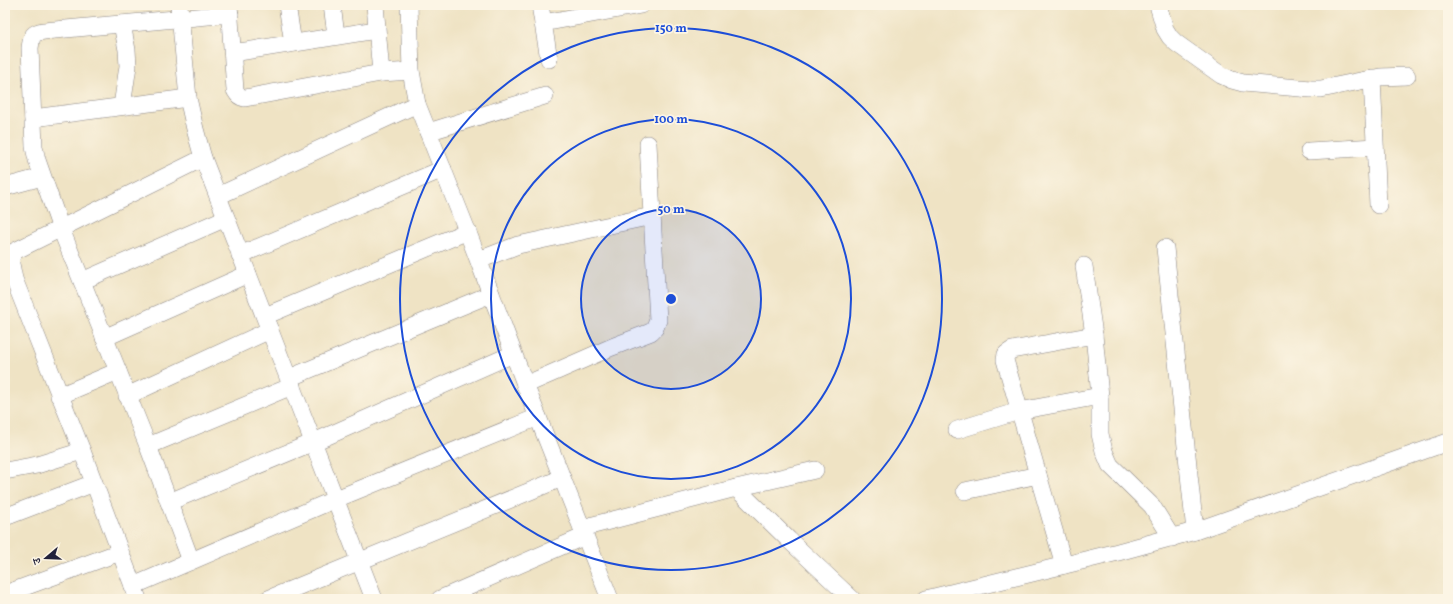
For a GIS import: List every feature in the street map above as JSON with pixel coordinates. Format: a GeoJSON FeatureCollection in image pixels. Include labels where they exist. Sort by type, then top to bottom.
{"type":"FeatureCollection","features":[{"type":"Feature","properties":{"kind":"street"},"geometry":{"type":"LineString","coordinates":[[287,5],[293,43]]}},
{"type":"Feature","properties":{"kind":"street"},"geometry":{"type":"LineString","coordinates":[[332,5],[336,35]]}},
{"type":"Feature","properties":{"kind":"street"},"geometry":{"type":"LineString","coordinates":[[375,5],[376,30],[381,73]]}},
{"type":"Feature","properties":{"kind":"street"},"geometry":{"type":"LineString","coordinates":[[409,5],[411,71],[417,104],[468,231],[525,385],[584,532],[607,598]]}},
{"type":"Feature","properties":{"kind":"street"},"geometry":{"type":"LineString","coordinates":[[540,5],[549,59]]}},
{"type":"Feature","properties":{"kind":"street"},"geometry":{"type":"LineString","coordinates":[[543,23],[641,5]]}},
{"type":"Feature","properties":{"kind":"street"},"geometry":{"type":"LineString","coordinates":[[1158,5],[1165,29],[1176,43],[1221,75],[1232,80],[1243,83],[1311,90],[1372,78],[1407,76]]}},
{"type":"Feature","properties":{"kind":"street"},"geometry":{"type":"LineString","coordinates":[[191,561],[148,446],[61,229],[42,177],[34,147],[30,48],[32,37],[36,32],[122,24],[180,12],[230,10],[235,90],[238,96],[245,98],[381,73],[411,71]]}},
{"type":"Feature","properties":{"kind":"street"},"geometry":{"type":"LineString","coordinates":[[180,12],[188,98],[203,158],[374,599]]}},
{"type":"Feature","properties":{"kind":"street"},"geometry":{"type":"LineString","coordinates":[[122,24],[127,50],[128,66],[122,106]]}},
{"type":"Feature","properties":{"kind":"street"},"geometry":{"type":"LineString","coordinates":[[233,53],[336,35],[376,30]]}},
{"type":"Feature","properties":{"kind":"street"},"geometry":{"type":"LineString","coordinates":[[1372,78],[1378,205]]}},
{"type":"Feature","properties":{"kind":"street"},"geometry":{"type":"LineString","coordinates":[[428,132],[545,96]]}},
{"type":"Feature","properties":{"kind":"street"},"geometry":{"type":"LineString","coordinates":[[33,118],[188,98]]}},
{"type":"Feature","properties":{"kind":"street"},"geometry":{"type":"LineString","coordinates":[[218,196],[417,104]]}},
{"type":"Feature","properties":{"kind":"street"},"geometry":{"type":"LineString","coordinates":[[525,385],[612,347],[651,332],[655,328],[658,320],[648,144]]}},
{"type":"Feature","properties":{"kind":"street"},"geometry":{"type":"LineString","coordinates":[[1309,151],[1375,146]]}},
{"type":"Feature","properties":{"kind":"street"},"geometry":{"type":"LineString","coordinates":[[203,158],[15,251],[10,259],[9,280],[60,396],[135,592],[191,561],[336,499],[538,417]]}},
{"type":"Feature","properties":{"kind":"street"},"geometry":{"type":"LineString","coordinates":[[240,255],[443,169]]}},
{"type":"Feature","properties":{"kind":"street"},"geometry":{"type":"LineString","coordinates":[[5,187],[42,177]]}},
{"type":"Feature","properties":{"kind":"street"},"geometry":{"type":"LineString","coordinates":[[479,260],[518,245],[652,216]]}},
{"type":"Feature","properties":{"kind":"street"},"geometry":{"type":"LineString","coordinates":[[82,281],[226,218]]}},
{"type":"Feature","properties":{"kind":"street"},"geometry":{"type":"LineString","coordinates":[[127,396],[267,323],[468,231]]}},
{"type":"Feature","properties":{"kind":"street"},"geometry":{"type":"LineString","coordinates":[[1165,248],[1195,531]]}},
{"type":"Feature","properties":{"kind":"street"},"geometry":{"type":"LineString","coordinates":[[1084,266],[1094,335],[1100,396],[1100,434],[1104,451],[1110,465],[1152,506],[1172,538]]}},
{"type":"Feature","properties":{"kind":"street"},"geometry":{"type":"LineString","coordinates":[[104,338],[248,274]]}},
{"type":"Feature","properties":{"kind":"street"},"geometry":{"type":"LineString","coordinates":[[148,446],[491,294]]}},
{"type":"Feature","properties":{"kind":"street"},"geometry":{"type":"LineString","coordinates":[[1064,565],[1005,360],[1006,354],[1012,350],[1094,335]]}},
{"type":"Feature","properties":{"kind":"street"},"geometry":{"type":"LineString","coordinates":[[169,502],[314,442],[513,354]]}},
{"type":"Feature","properties":{"kind":"street"},"geometry":{"type":"LineString","coordinates":[[60,396],[118,371]]}},
{"type":"Feature","properties":{"kind":"street"},"geometry":{"type":"LineString","coordinates":[[957,430],[1019,410],[1100,396]]}},
{"type":"Feature","properties":{"kind":"street"},"geometry":{"type":"LineString","coordinates":[[926,599],[1172,538],[1448,442]]}},
{"type":"Feature","properties":{"kind":"street"},"geometry":{"type":"LineString","coordinates":[[5,471],[37,465],[82,451]]}},
{"type":"Feature","properties":{"kind":"street"},"geometry":{"type":"LineString","coordinates":[[440,599],[584,532],[736,488],[815,470]]}},
{"type":"Feature","properties":{"kind":"street"},"geometry":{"type":"LineString","coordinates":[[965,492],[1038,475]]}},
{"type":"Feature","properties":{"kind":"street"},"geometry":{"type":"LineString","coordinates":[[268,599],[562,478]]}},
{"type":"Feature","properties":{"kind":"street"},"geometry":{"type":"LineString","coordinates":[[5,517],[94,483]]}},
{"type":"Feature","properties":{"kind":"street"},"geometry":{"type":"LineString","coordinates":[[736,488],[852,599]]}},
{"type":"Feature","properties":{"kind":"street"},"geometry":{"type":"LineString","coordinates":[[5,594],[120,552]]}}]}
